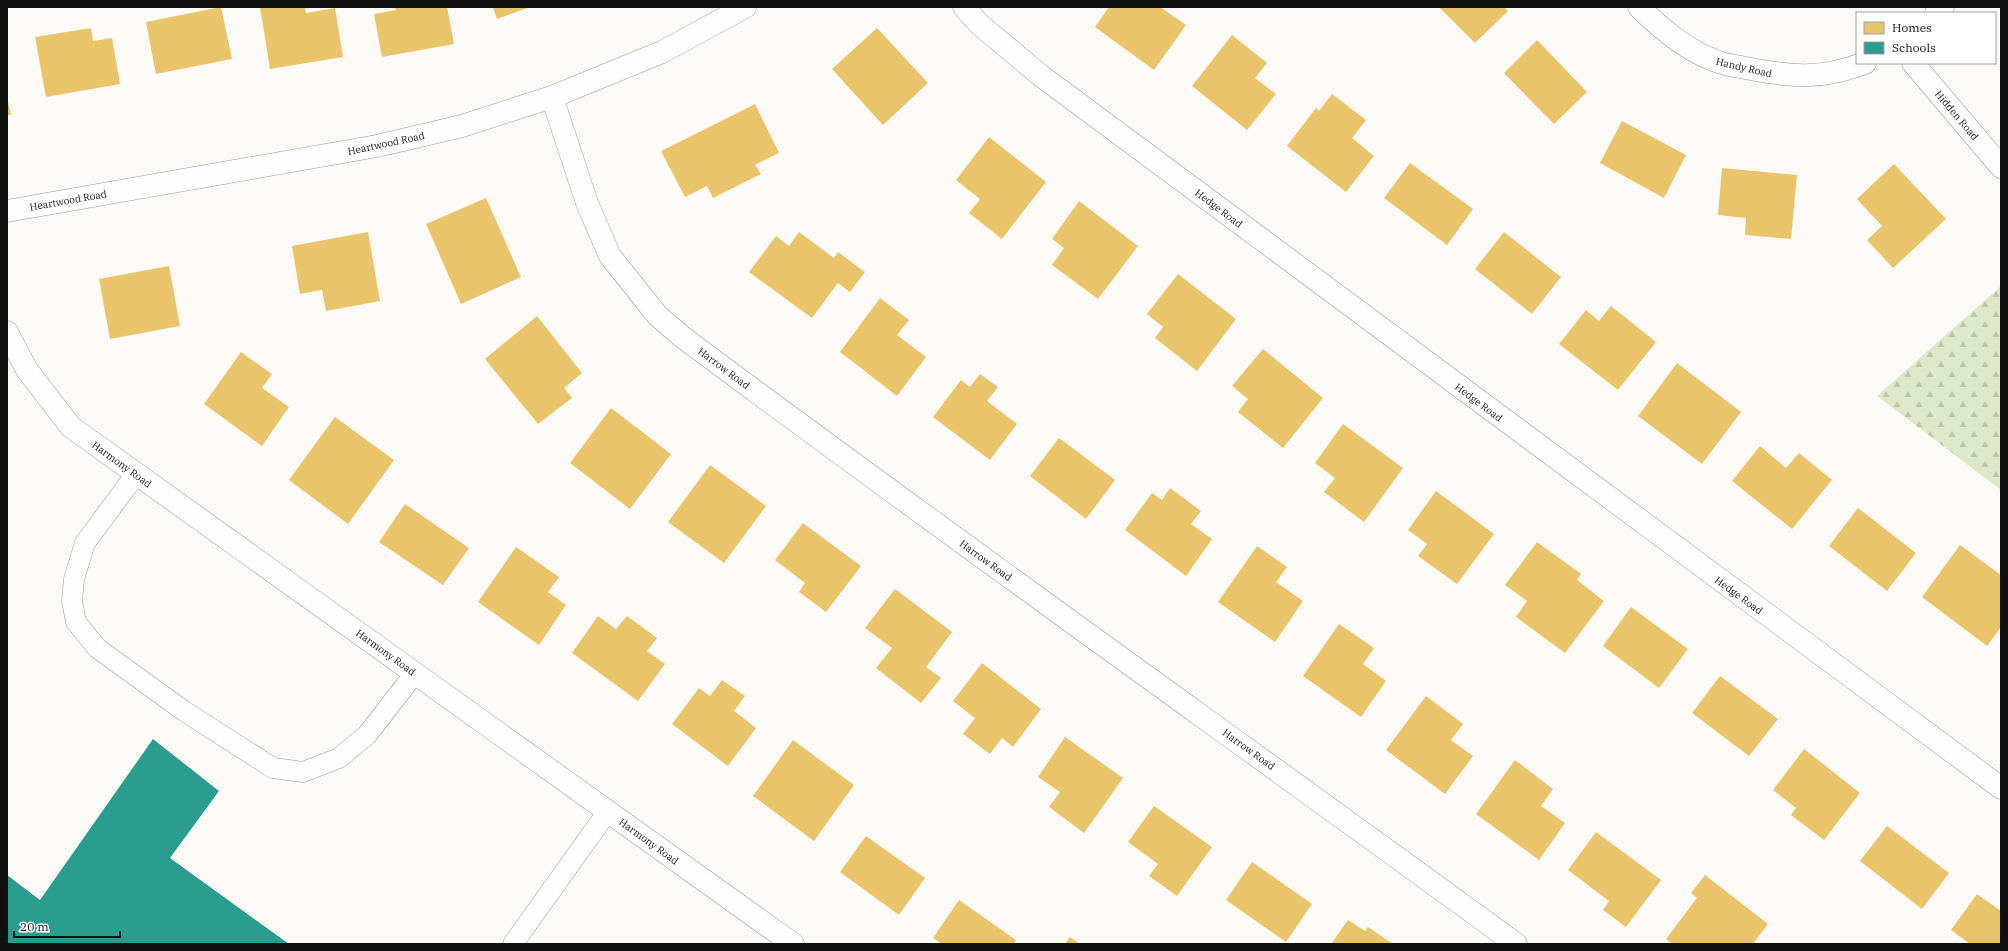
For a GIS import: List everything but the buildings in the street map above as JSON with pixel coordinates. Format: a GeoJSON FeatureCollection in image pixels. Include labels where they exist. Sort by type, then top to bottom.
{"type":"FeatureCollection","features":[{"type":"Feature","properties":{"kind":"street","name":"Heartwood Road"},"geometry":{"type":"LineString","coordinates":[[7,211],[377,146],[462,126],[552,98],[662,52],[746,7]]}},
{"type":"Feature","properties":{"kind":"street","name":"Hedge Road"},"geometry":{"type":"LineString","coordinates":[[964,7],[979,24],[1040,75],[2001,788]]}},
{"type":"Feature","properties":{"kind":"street","name":"Handy Road"},"geometry":{"type":"LineString","coordinates":[[1639,7],[1686,45],[1716,62],[1780,74],[1818,76],[1848,70],[1863,64]]}},
{"type":"Feature","properties":{"kind":"street","name":"Hidden Road"},"geometry":{"type":"LineString","coordinates":[[1914,64],[2001,167]]}},
{"type":"Feature","properties":{"kind":"street","name":"Harrow Road"},"geometry":{"type":"LineString","coordinates":[[552,98],[587,203],[610,256],[657,315],[681,336],[846,458],[1259,756],[1516,944]]}},
{"type":"Feature","properties":{"kind":"street","name":"Harmony Road"},"geometry":{"type":"LineString","coordinates":[[7,332],[27,370],[71,427],[793,944]]}},
{"type":"Feature","properties":{"kind":"lane"},"geometry":{"type":"LineString","coordinates":[[136,474],[85,543],[74,579],[72,601],[76,622],[97,648],[184,711],[273,768],[304,772],[339,758],[367,735],[415,673]]}},
{"type":"Feature","properties":{"kind":"lane"},"geometry":{"type":"LineString","coordinates":[[513,944],[608,811]]}},
{"type":"Feature","properties":{"kind":"green space"},"geometry":{"type":"Polygon","coordinates":[[[2001,286],[2001,490],[1877,396],[2001,286]]]}}]}
